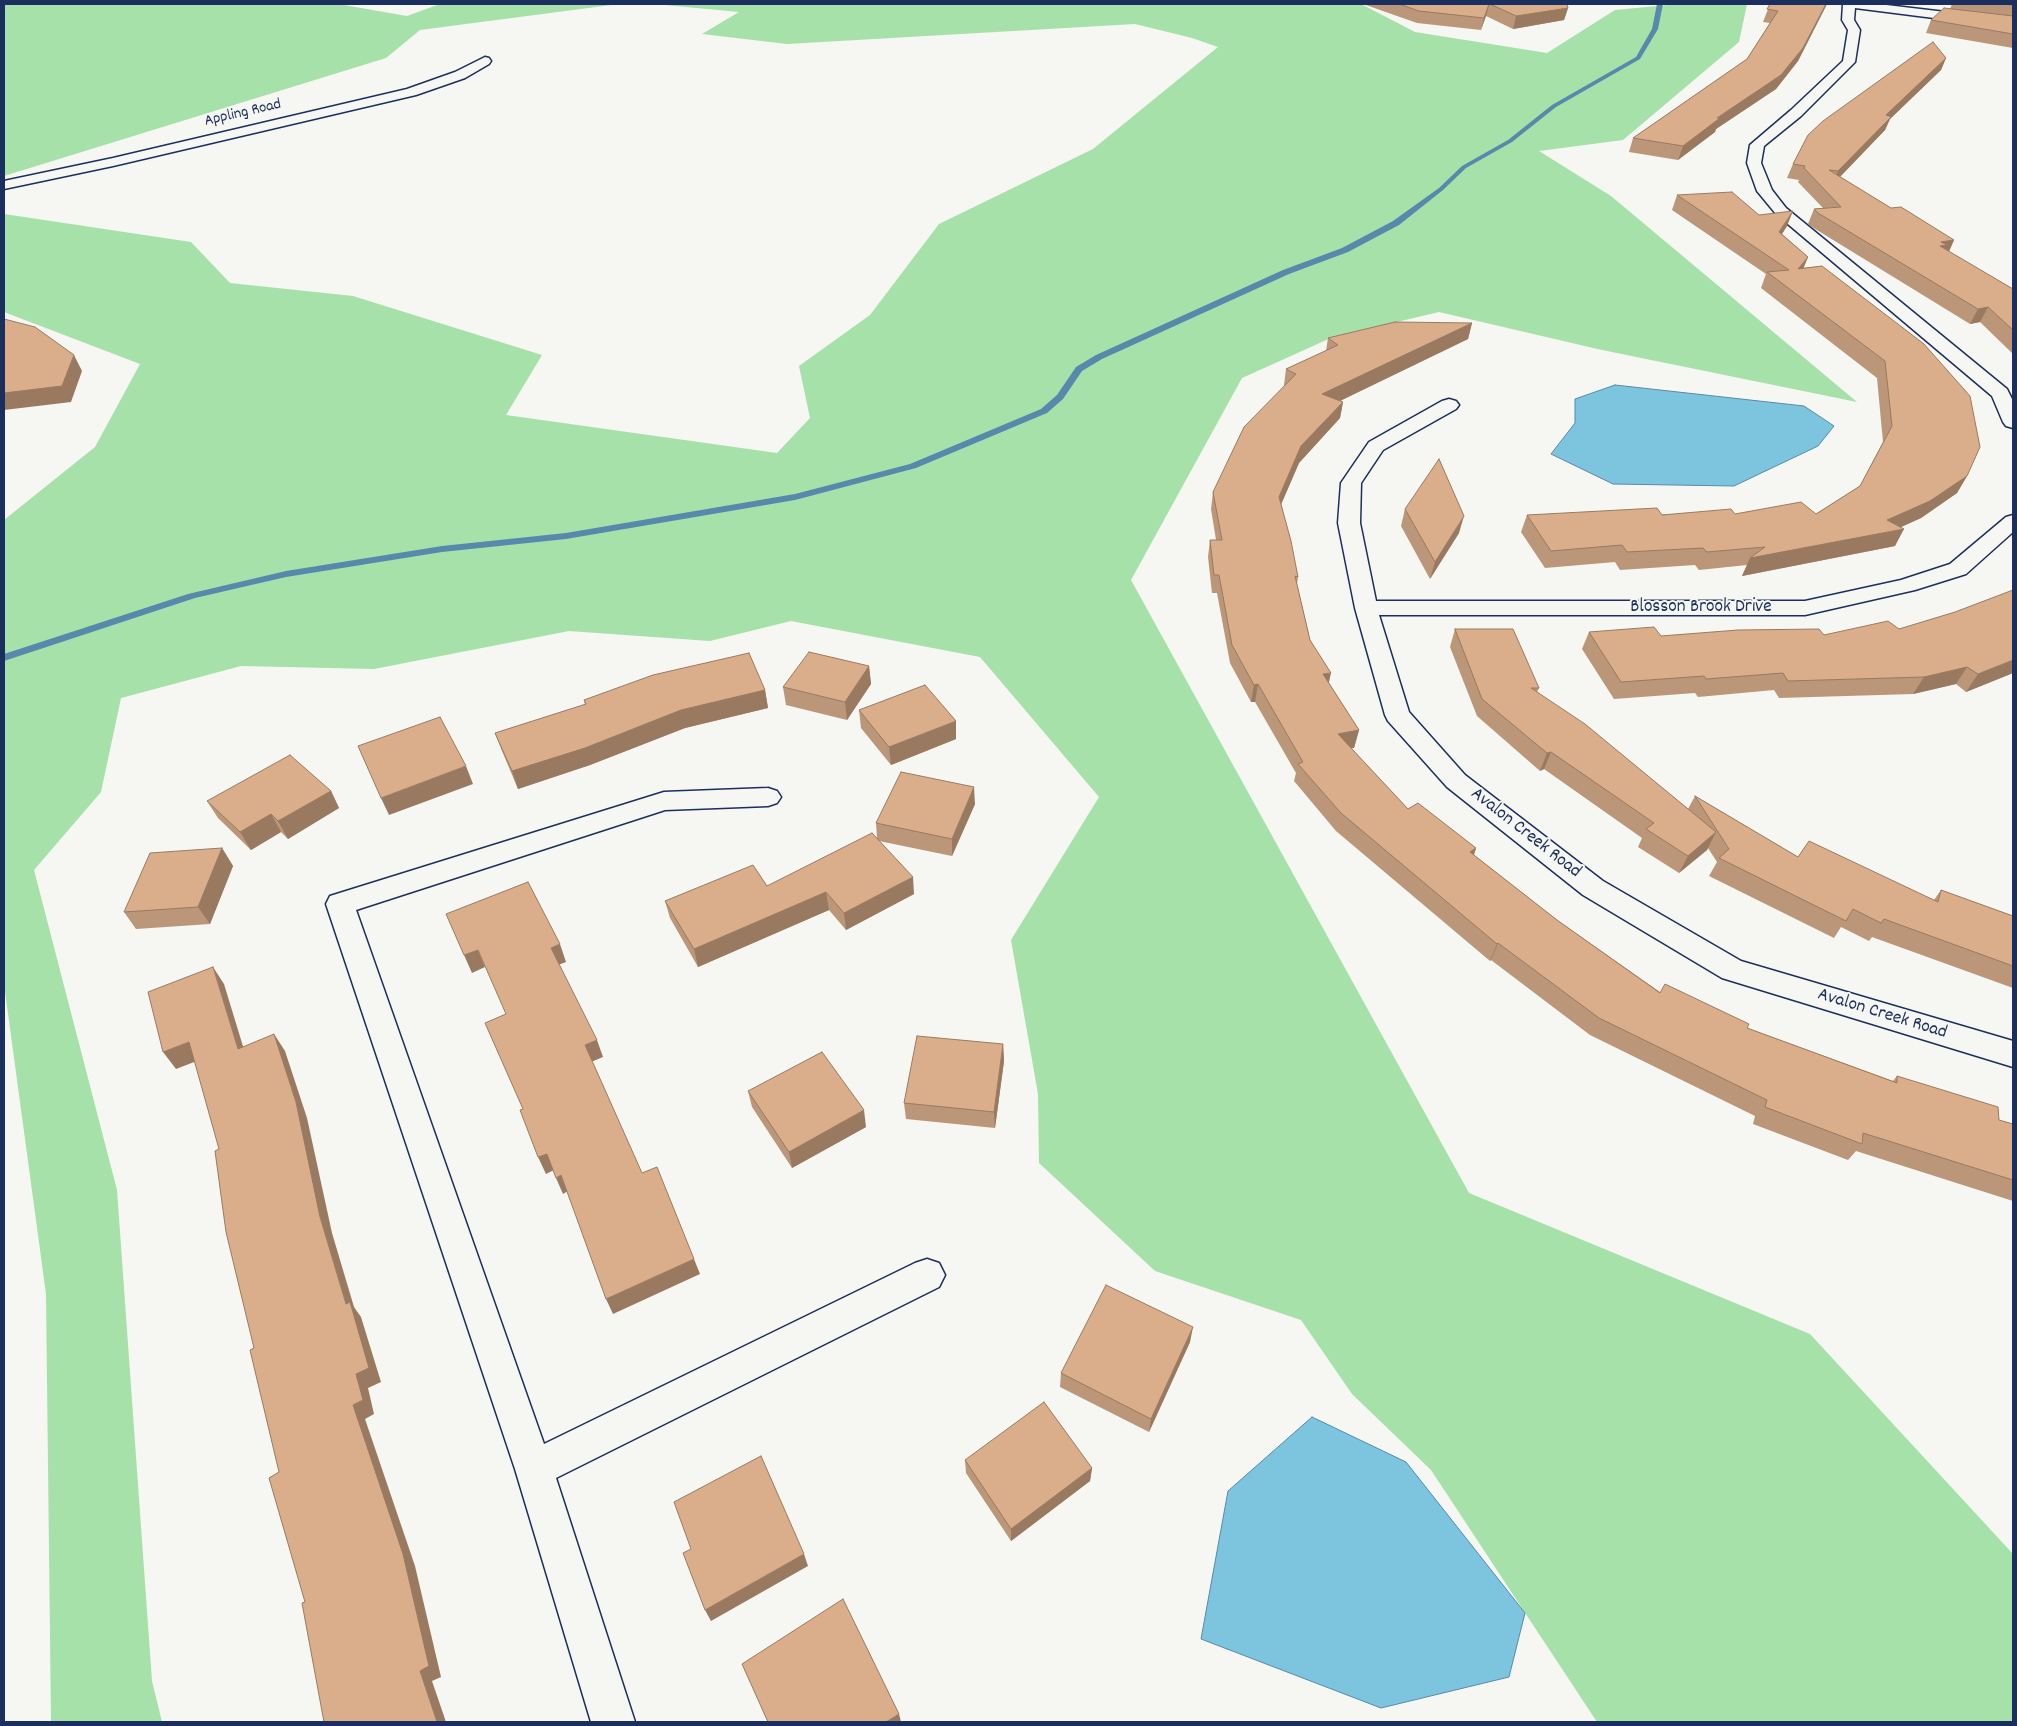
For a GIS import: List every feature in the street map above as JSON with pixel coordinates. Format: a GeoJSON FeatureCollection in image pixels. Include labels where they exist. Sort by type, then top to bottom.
{"type":"FeatureCollection","features":[{"type":"Feature","properties":{"kind":"street"},"geometry":{"type":"LineString","coordinates":[[2013,24],[1873,10],[1850,4],[1848,20],[1858,28],[1849,62],[1796,113],[1758,145],[1754,164],[1765,192],[1782,211],[2000,393],[2013,422]]}},
{"type":"Feature","properties":{"kind":"street","name":"Appling Road"},"geometry":{"type":"LineString","coordinates":[[4,185],[113,162],[411,92],[460,75],[485,61]]}},
{"type":"Feature","properties":{"kind":"street","name":"Avalon Creek Road"},"geometry":{"type":"LineString","coordinates":[[1449,405],[1376,446],[1351,483],[1349,523],[1366,608],[1397,715],[1456,781],[1593,888],[1732,970],[2013,1054]]}},
{"type":"Feature","properties":{"kind":"street","name":"Blosson Brook Drive"},"geometry":{"type":"LineString","coordinates":[[1366,608],[1805,608],[1907,585],[1958,569],[2013,521]]}},
{"type":"Feature","properties":{"kind":"street"},"geometry":{"type":"LineString","coordinates":[[613,1722],[534,1470],[340,904],[664,801],[768,797]]}},
{"type":"Feature","properties":{"kind":"street"},"geometry":{"type":"LineString","coordinates":[[534,1470],[928,1275]]}},
{"type":"Feature","properties":{"kind":"green space"},"geometry":{"type":"Polygon","coordinates":[[[4,4],[338,4],[407,16],[440,4],[619,4],[420,30],[386,58],[4,176],[4,4]]]}},
{"type":"Feature","properties":{"kind":"green space"},"geometry":{"type":"Polygon","coordinates":[[[654,4],[1361,4],[1415,32],[1547,53],[1615,10],[1678,4],[1747,4],[1739,42],[1623,140],[1539,151],[1611,196],[1857,402],[1602,350],[1439,312],[1333,337],[1242,378],[1131,580],[1469,1193],[1810,1334],[2013,1554],[2013,1722],[1597,1722],[1431,1470],[1352,1394],[1301,1320],[1155,1271],[1039,1163],[1038,1094],[1011,940],[1099,797],[980,657],[791,621],[710,641],[569,631],[374,669],[241,666],[121,698],[101,792],[34,870],[117,1190],[152,1681],[162,1722],[51,1722],[46,1294],[4,984],[4,520],[95,447],[140,364],[4,312],[4,214],[191,242],[230,283],[353,296],[542,355],[506,415],[777,453],[810,418],[799,366],[870,315],[939,224],[1093,149],[1218,47],[1192,38],[1135,24],[787,44],[702,34],[739,12],[654,4]]]}},
{"type":"Feature","properties":{"kind":"water"},"geometry":{"type":"Polygon","coordinates":[[[1615,385],[1804,406],[1834,426],[1818,446],[1734,486],[1613,484],[1551,454],[1575,423],[1575,399],[1615,385]]]}},
{"type":"Feature","properties":{"kind":"water"},"geometry":{"type":"Polygon","coordinates":[[[1312,1417],[1406,1462],[1525,1613],[1509,1677],[1381,1708],[1201,1639],[1228,1491],[1312,1417]]]}},
{"type":"Feature","properties":{"kind":"building"},"geometry":{"type":"Polygon","coordinates":[[[1399,4],[1489,4],[1484,18],[1419,11],[1399,4]]]}},
{"type":"Feature","properties":{"kind":"building"},"geometry":{"type":"Polygon","coordinates":[[[1490,4],[1567,4],[1568,8],[1516,16],[1490,4]]]}},
{"type":"Feature","properties":{"kind":"building"},"geometry":{"type":"Polygon","coordinates":[[[1770,4],[1826,4],[1803,48],[1781,75],[1717,118],[1720,118],[1683,146],[1633,138],[1747,59],[1778,11],[1767,9],[1770,4]]]}},
{"type":"Feature","properties":{"kind":"building"},"geometry":{"type":"Polygon","coordinates":[[[1944,8],[2013,16],[2013,34],[1931,20],[1944,8]]]}},
{"type":"Feature","properties":{"kind":"building"},"geometry":{"type":"Polygon","coordinates":[[[1933,42],[1946,58],[1886,115],[1891,117],[1838,171],[1829,170],[1891,208],[1901,207],[1954,240],[1941,242],[1947,245],[1940,246],[2013,289],[2013,330],[1988,307],[1978,309],[1818,213],[1814,209],[1841,207],[1804,168],[1805,166],[1793,164],[1808,135],[1823,121],[1933,42]]]}},
{"type":"Feature","properties":{"kind":"building"},"geometry":{"type":"Polygon","coordinates":[[[1732,192],[1759,215],[1793,211],[1779,232],[1808,257],[1798,269],[1822,266],[1924,344],[1970,396],[1980,447],[1967,476],[1930,501],[1887,520],[1904,529],[1750,558],[1765,547],[1707,552],[1703,548],[1627,552],[1622,545],[1551,551],[1527,515],[1657,508],[1662,515],[1731,509],[1735,514],[1801,502],[1816,514],[1860,486],[1892,426],[1885,361],[1767,272],[1789,270],[1677,195],[1732,192]]]}},
{"type":"Feature","properties":{"kind":"building"},"geometry":{"type":"Polygon","coordinates":[[[4,319],[35,327],[74,355],[62,386],[4,393],[4,319]]]}},
{"type":"Feature","properties":{"kind":"building"},"geometry":{"type":"Polygon","coordinates":[[[1395,322],[1472,323],[1322,394],[1343,402],[1301,446],[1279,497],[1291,541],[1298,577],[1295,576],[1310,640],[1331,673],[1323,674],[1359,730],[1338,734],[1408,809],[1418,803],[1476,848],[1470,852],[1557,920],[1660,993],[1665,984],[1749,1024],[1747,1028],[1897,1083],[1897,1076],[1998,1107],[1999,1120],[2013,1124],[2013,1180],[1863,1133],[1862,1144],[1765,1107],[1767,1100],[1599,1018],[1497,944],[1341,813],[1298,764],[1303,762],[1258,684],[1254,685],[1232,645],[1219,575],[1214,575],[1210,540],[1222,540],[1213,492],[1244,427],[1296,374],[1286,369],[1338,345],[1328,338],[1395,322]]]}},
{"type":"Feature","properties":{"kind":"building"},"geometry":{"type":"Polygon","coordinates":[[[1439,459],[1464,516],[1435,562],[1405,509],[1439,459]]]}},
{"type":"Feature","properties":{"kind":"building"},"geometry":{"type":"Polygon","coordinates":[[[2013,590],[2013,660],[1978,674],[1967,667],[1924,677],[1788,681],[1783,673],[1706,679],[1704,676],[1621,682],[1589,632],[1654,627],[1661,636],[1738,630],[1819,629],[1824,635],[1888,621],[1899,629],[1955,612],[2013,590]]]}},
{"type":"Feature","properties":{"kind":"building"},"geometry":{"type":"Polygon","coordinates":[[[1455,629],[1513,629],[1539,688],[1531,688],[1585,724],[1716,832],[1688,856],[1646,829],[1654,823],[1551,752],[1547,753],[1482,699],[1455,629]]]}},
{"type":"Feature","properties":{"kind":"building"},"geometry":{"type":"Polygon","coordinates":[[[809,652],[869,666],[845,702],[783,687],[809,652]]]}},
{"type":"Feature","properties":{"kind":"building"},"geometry":{"type":"Polygon","coordinates":[[[749,653],[765,690],[681,710],[585,748],[512,771],[495,733],[586,704],[584,700],[653,675],[749,653]]]}},
{"type":"Feature","properties":{"kind":"building"},"geometry":{"type":"Polygon","coordinates":[[[925,685],[956,721],[889,747],[859,710],[925,685]]]}},
{"type":"Feature","properties":{"kind":"building"},"geometry":{"type":"Polygon","coordinates":[[[440,717],[466,766],[381,798],[358,746],[440,717]]]}},
{"type":"Feature","properties":{"kind":"building"},"geometry":{"type":"Polygon","coordinates":[[[290,755],[331,791],[278,821],[271,814],[240,832],[207,801],[290,755]]]}},
{"type":"Feature","properties":{"kind":"building"},"geometry":{"type":"Polygon","coordinates":[[[901,772],[974,787],[952,839],[876,823],[901,772]]]}},
{"type":"Feature","properties":{"kind":"building"},"geometry":{"type":"Polygon","coordinates":[[[1695,796],[1798,857],[1809,841],[1938,902],[1941,890],[2013,916],[2013,966],[1884,919],[1881,923],[1853,909],[1846,921],[1719,858],[1729,849],[1695,796]]]}},
{"type":"Feature","properties":{"kind":"building"},"geometry":{"type":"Polygon","coordinates":[[[872,833],[913,877],[844,913],[826,892],[694,949],[665,901],[753,865],[767,886],[872,833]]]}},
{"type":"Feature","properties":{"kind":"building"},"geometry":{"type":"Polygon","coordinates":[[[222,848],[198,907],[124,912],[150,853],[222,848]]]}},
{"type":"Feature","properties":{"kind":"building"},"geometry":{"type":"Polygon","coordinates":[[[528,882],[560,944],[551,948],[597,1040],[585,1045],[642,1173],[657,1167],[694,1259],[606,1299],[561,1175],[556,1178],[547,1154],[538,1157],[520,1110],[523,1109],[485,1023],[506,1014],[478,950],[464,955],[446,914],[528,882]]]}},
{"type":"Feature","properties":{"kind":"building"},"geometry":{"type":"Polygon","coordinates":[[[213,967],[238,1049],[274,1034],[296,1102],[320,1217],[346,1304],[350,1302],[369,1368],[356,1374],[363,1400],[353,1405],[403,1554],[429,1666],[420,1671],[437,1722],[324,1722],[302,1603],[305,1602],[269,1478],[279,1472],[250,1350],[254,1348],[226,1232],[215,1151],[219,1149],[189,1042],[163,1052],[148,992],[213,967]]]}},
{"type":"Feature","properties":{"kind":"building"},"geometry":{"type":"Polygon","coordinates":[[[917,1036],[1003,1044],[994,1112],[904,1103],[917,1036]]]}},
{"type":"Feature","properties":{"kind":"building"},"geometry":{"type":"Polygon","coordinates":[[[822,1052],[864,1110],[789,1152],[748,1091],[822,1052]]]}},
{"type":"Feature","properties":{"kind":"building"},"geometry":{"type":"Polygon","coordinates":[[[1106,1285],[1193,1327],[1151,1419],[1061,1373],[1106,1285]]]}},
{"type":"Feature","properties":{"kind":"building"},"geometry":{"type":"Polygon","coordinates":[[[1044,1402],[1092,1468],[1011,1529],[965,1460],[1044,1402]]]}},
{"type":"Feature","properties":{"kind":"building"},"geometry":{"type":"Polygon","coordinates":[[[761,1456],[804,1554],[705,1610],[683,1553],[691,1549],[674,1502],[761,1456]]]}},
{"type":"Feature","properties":{"kind":"building"},"geometry":{"type":"Polygon","coordinates":[[[843,1599],[899,1714],[886,1722],[768,1722],[742,1664],[843,1599]]]}},
{"type":"Feature","properties":{"kind":"waterway"},"geometry":{"type":"LineString","coordinates":[[4,658],[192,596],[286,574],[442,549],[566,536],[795,497],[913,466],[1044,411],[1060,397],[1079,369],[1099,357],[1286,272],[1345,250],[1396,223],[1441,189],[1464,167],[1510,141],[1554,106],[1638,58],[1655,29],[1660,4]]}}]}
